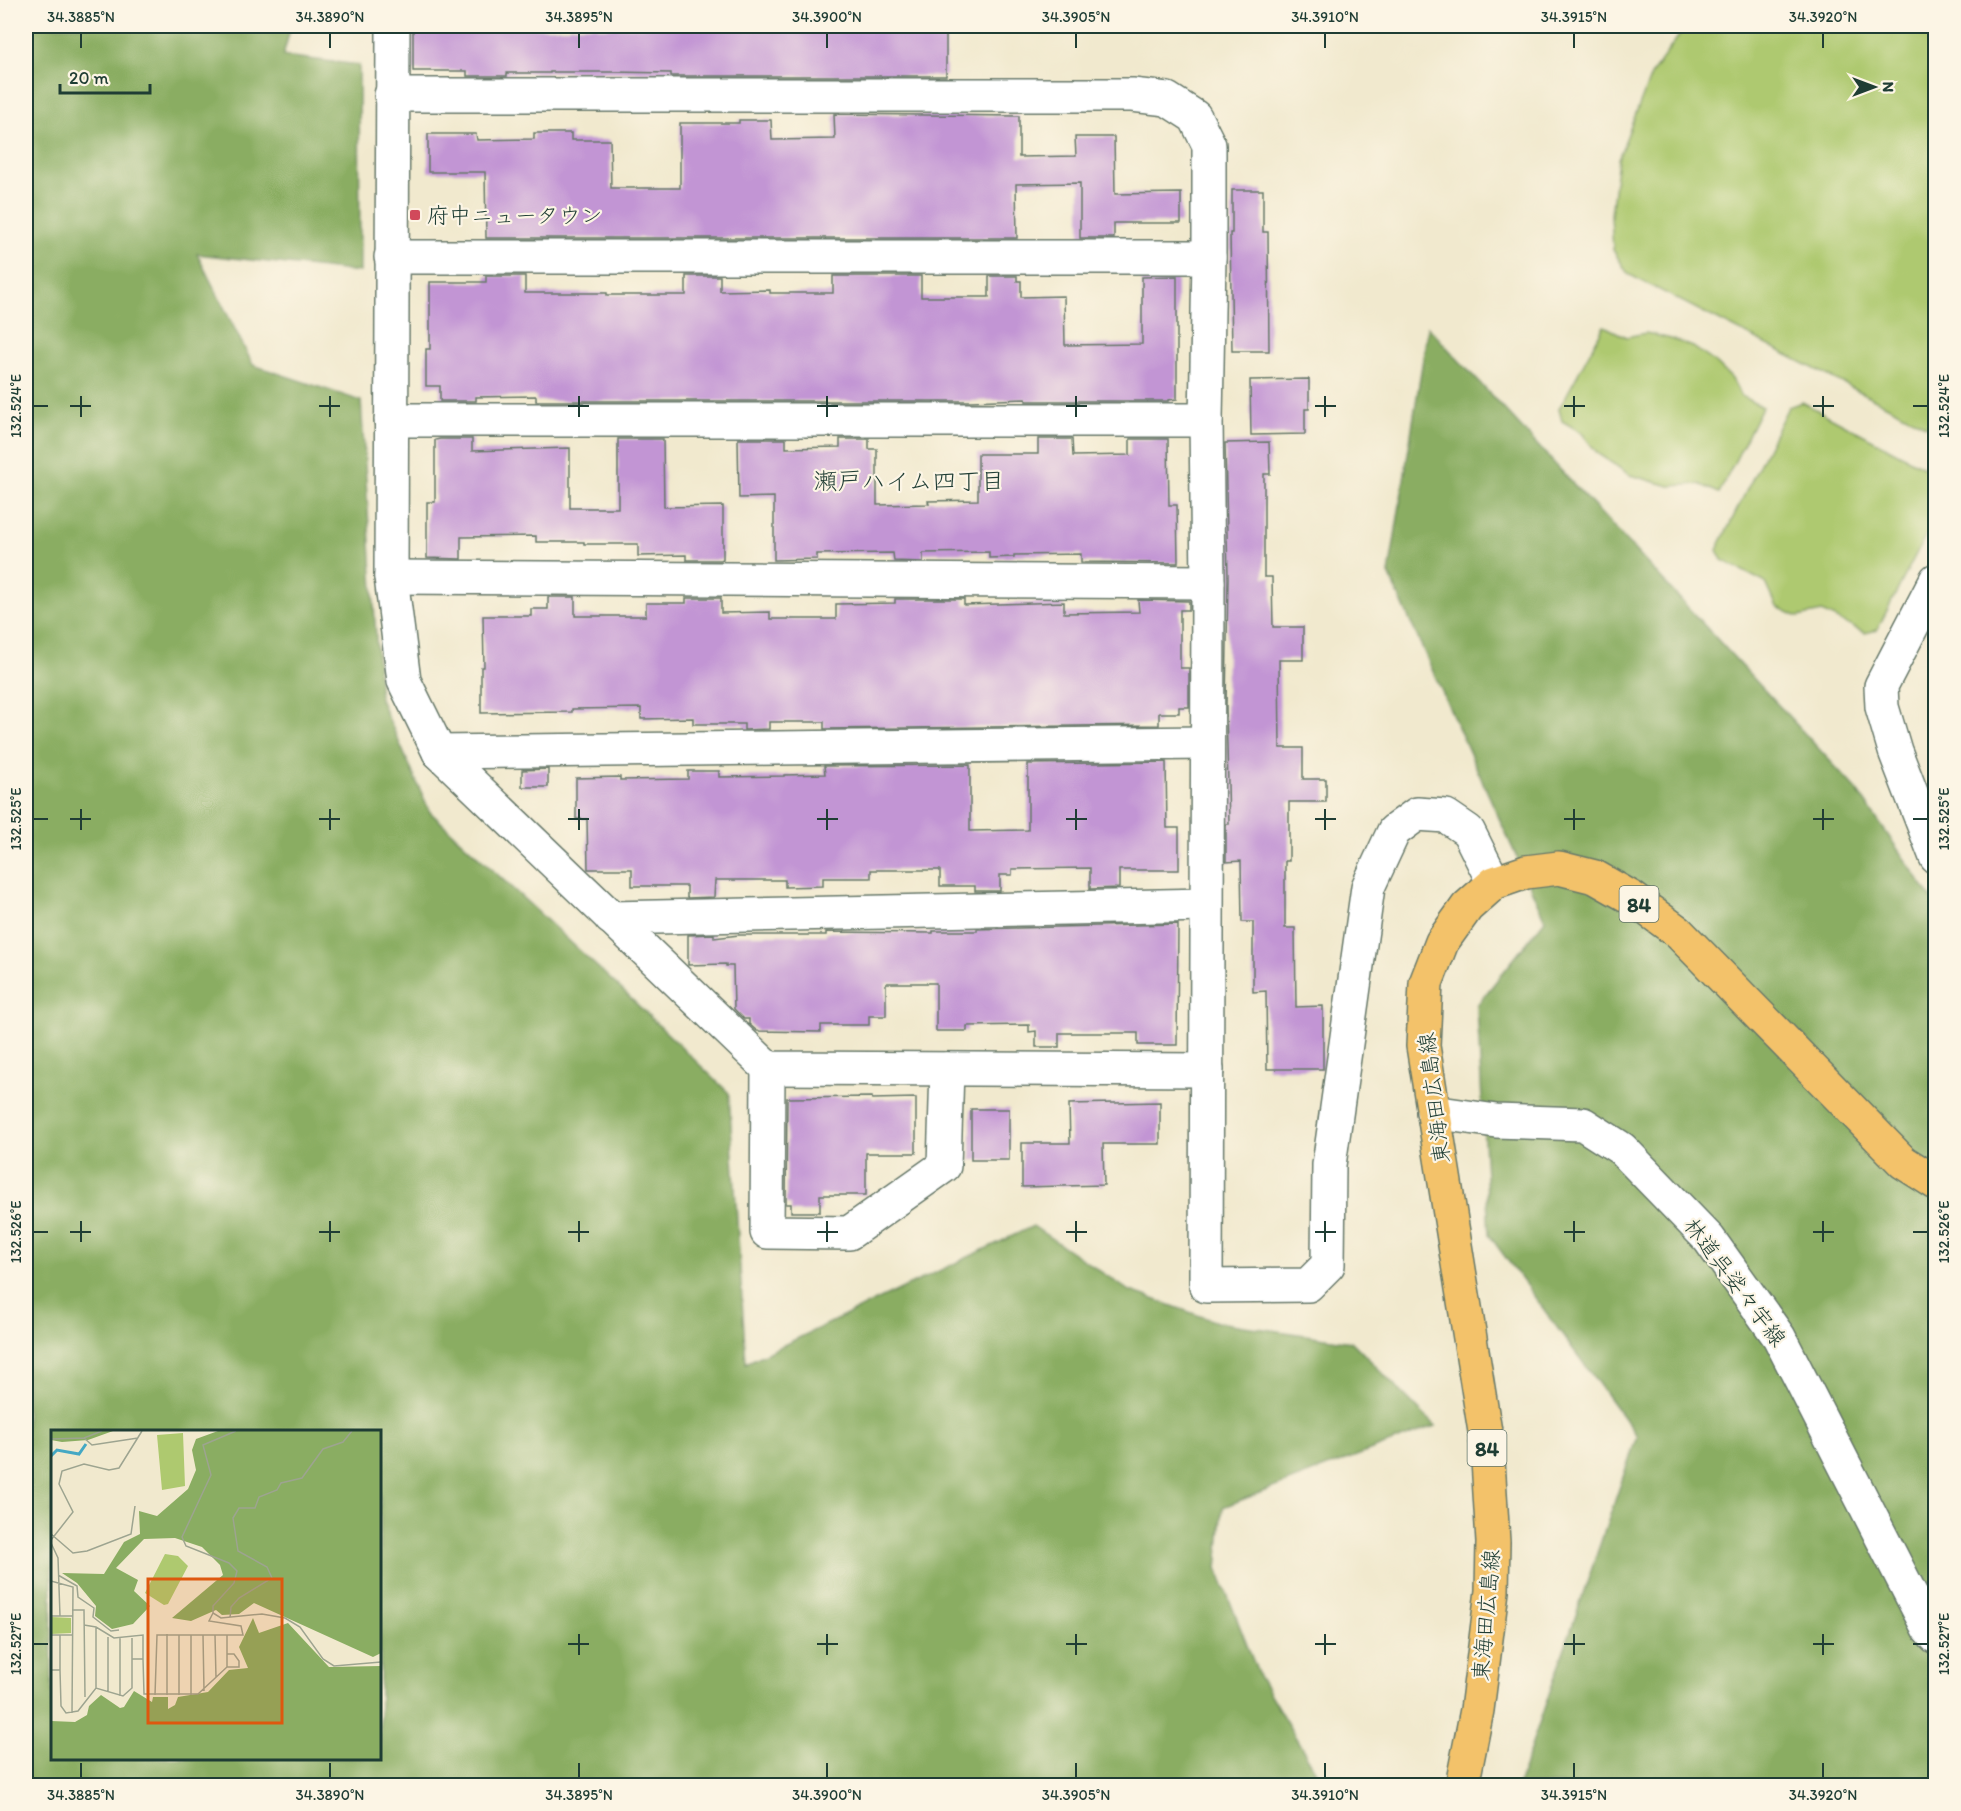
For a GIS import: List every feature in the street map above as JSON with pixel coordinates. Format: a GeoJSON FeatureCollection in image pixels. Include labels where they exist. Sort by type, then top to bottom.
{"type":"FeatureCollection","features":[{"type":"Feature","properties":{"kind":"main road","name":"東海田広島線"},"geometry":{"type":"LineString","coordinates":[[1462,1785],[1477,1710],[1491,1591],[1492,1542],[1486,1444],[1423,1046],[1426,983],[1442,942],[1467,907],[1494,883],[1526,872],[1559,868],[1594,877],[1632,898],[1678,932],[1903,1162],[1935,1184]]}},
{"type":"Feature","properties":{"kind":"street"},"geometry":{"type":"LineString","coordinates":[[393,26],[391,577],[404,681],[439,752],[768,1068],[1207,1070]]}},
{"type":"Feature","properties":{"kind":"street"},"geometry":{"type":"LineString","coordinates":[[391,95],[1132,95],[1167,99],[1195,117],[1209,145],[1206,420],[1208,582],[1206,1286],[1308,1285],[1328,1265],[1329,1165],[1368,887],[1394,831],[1417,814],[1446,816],[1468,831],[1494,883]]}},
{"type":"Feature","properties":{"kind":"street"},"geometry":{"type":"LineString","coordinates":[[391,257],[1209,257]]}},
{"type":"Feature","properties":{"kind":"street"},"geometry":{"type":"LineString","coordinates":[[391,420],[1206,420]]}},
{"type":"Feature","properties":{"kind":"street"},"geometry":{"type":"LineString","coordinates":[[391,577],[1208,582]]}},
{"type":"Feature","properties":{"kind":"street"},"geometry":{"type":"LineString","coordinates":[[1935,580],[1881,686],[1882,707],[1895,751],[1935,856]]}},
{"type":"Feature","properties":{"kind":"street"},"geometry":{"type":"LineString","coordinates":[[439,752],[1206,743]]}},
{"type":"Feature","properties":{"kind":"street"},"geometry":{"type":"LineString","coordinates":[[611,918],[1206,905]]}},
{"type":"Feature","properties":{"kind":"street"},"geometry":{"type":"LineString","coordinates":[[768,1068],[767,1232],[849,1233],[944,1166],[947,1069]]}},
{"type":"Feature","properties":{"kind":"street","name":"林道呉娑々宇線"},"geometry":{"type":"LineString","coordinates":[[1433,1112],[1496,1121],[1583,1124],[1622,1149],[1709,1239],[1779,1337],[1928,1628],[1935,1637]]}},
{"type":"Feature","properties":{"kind":"green space"},"geometry":{"type":"Polygon","coordinates":[[[26,26],[291,26],[283,56],[359,65],[360,272],[197,254],[253,365],[361,401],[380,699],[430,812],[621,989],[729,1093],[746,1363],[1033,1226],[1128,1290],[1217,1322],[1352,1342],[1435,1426],[1223,1507],[1217,1568],[1259,1676],[1324,1785],[26,1785],[26,26]]]}},
{"type":"Feature","properties":{"kind":"green space"},"geometry":{"type":"Polygon","coordinates":[[[1686,26],[1931,26],[1935,28],[1935,430],[1628,274],[1613,250],[1611,215],[1618,159],[1652,73],[1686,26]]]}},
{"type":"Feature","properties":{"kind":"green space"},"geometry":{"type":"Polygon","coordinates":[[[1604,326],[1626,337],[1646,333],[1693,347],[1717,364],[1732,379],[1741,396],[1762,407],[1719,493],[1699,484],[1670,486],[1630,475],[1598,454],[1581,432],[1562,421],[1559,409],[1604,326]]]}},
{"type":"Feature","properties":{"kind":"green space"},"geometry":{"type":"Polygon","coordinates":[[[1428,327],[1856,789],[1935,903],[1935,1785],[1518,1785],[1637,1436],[1489,1235],[1477,1005],[1545,920],[1389,574],[1428,327]]]}},
{"type":"Feature","properties":{"kind":"green space"},"geometry":{"type":"Polygon","coordinates":[[[1802,402],[1935,473],[1935,517],[1877,630],[1865,633],[1822,612],[1798,617],[1777,607],[1766,583],[1722,560],[1717,550],[1788,407],[1802,402]]]}},
{"type":"Feature","properties":{"kind":"building"},"geometry":{"type":"Polygon","coordinates":[[[569,26],[598,26],[598,28],[946,26],[946,76],[671,76],[671,73],[550,72],[507,73],[507,76],[467,76],[467,71],[413,71],[413,28],[569,28],[569,26]]]}},
{"type":"Feature","properties":{"kind":"building"},"geometry":{"type":"Polygon","coordinates":[[[834,114],[1019,116],[1019,157],[1076,156],[1075,137],[1114,137],[1115,194],[1181,193],[1181,223],[1114,223],[1114,238],[1080,238],[1080,183],[1016,184],[1017,238],[486,238],[485,172],[428,172],[428,134],[476,134],[477,140],[534,139],[534,133],[571,133],[571,140],[610,140],[611,188],[680,188],[680,123],[739,123],[739,120],[771,120],[772,140],[835,139],[834,114]]]}},
{"type":"Feature","properties":{"kind":"building"},"geometry":{"type":"Polygon","coordinates":[[[1232,190],[1263,190],[1263,232],[1268,232],[1269,351],[1232,351],[1230,233],[1232,233],[1232,190]]]}},
{"type":"Feature","properties":{"kind":"building"},"geometry":{"type":"Polygon","coordinates":[[[486,276],[525,276],[525,293],[686,295],[686,276],[720,276],[720,291],[770,290],[770,293],[833,293],[833,276],[921,276],[921,297],[989,297],[989,276],[1017,276],[1017,281],[1021,281],[1021,297],[1064,296],[1065,345],[1142,344],[1142,277],[1177,276],[1177,399],[1168,401],[1026,401],[1026,399],[536,401],[536,396],[476,397],[476,401],[440,401],[440,386],[426,386],[426,349],[430,349],[430,282],[486,282],[486,276]]]}},
{"type":"Feature","properties":{"kind":"building"},"geometry":{"type":"Polygon","coordinates":[[[1309,379],[1309,409],[1305,409],[1305,434],[1251,435],[1250,380],[1309,379]]]}},
{"type":"Feature","properties":{"kind":"building"},"geometry":{"type":"Polygon","coordinates":[[[472,439],[472,451],[570,448],[570,508],[618,508],[618,439],[663,439],[664,507],[723,506],[723,559],[686,560],[686,555],[638,556],[638,544],[536,542],[536,536],[461,537],[461,559],[427,558],[427,502],[435,502],[435,440],[472,439]]]}},
{"type":"Feature","properties":{"kind":"building"},"geometry":{"type":"Polygon","coordinates":[[[738,439],[786,439],[786,448],[840,447],[840,439],[869,439],[869,449],[877,449],[877,505],[978,500],[978,454],[1038,454],[1038,439],[1072,439],[1073,456],[1130,455],[1130,439],[1168,439],[1169,505],[1177,505],[1178,563],[1081,562],[1081,554],[1014,555],[1014,557],[989,558],[989,552],[923,553],[923,562],[894,561],[893,553],[817,554],[817,559],[774,560],[774,497],[739,498],[738,439]]]}},
{"type":"Feature","properties":{"kind":"building"},"geometry":{"type":"Polygon","coordinates":[[[1269,442],[1270,474],[1264,474],[1264,577],[1272,577],[1273,627],[1303,627],[1303,660],[1279,660],[1280,748],[1303,748],[1303,779],[1326,779],[1326,802],[1289,802],[1289,861],[1285,861],[1285,928],[1295,928],[1296,1007],[1323,1006],[1323,1069],[1267,1069],[1266,991],[1253,992],[1253,922],[1242,922],[1241,861],[1226,862],[1226,824],[1229,824],[1225,443],[1269,442]]]}},
{"type":"Feature","properties":{"kind":"building"},"geometry":{"type":"Polygon","coordinates":[[[548,597],[575,597],[575,616],[646,616],[646,603],[686,603],[686,598],[721,598],[721,613],[770,612],[770,619],[836,619],[836,604],[895,603],[895,599],[964,599],[964,605],[1064,602],[1064,613],[1139,612],[1138,600],[1189,601],[1189,610],[1180,610],[1180,668],[1189,668],[1189,707],[1179,707],[1179,713],[1159,713],[1159,725],[824,729],[824,722],[769,722],[769,729],[744,730],[744,724],[693,724],[693,718],[641,719],[641,708],[572,709],[572,712],[481,713],[481,667],[484,667],[483,616],[531,616],[531,609],[548,609],[548,597]]]}},
{"type":"Feature","properties":{"kind":"building"},"geometry":{"type":"Polygon","coordinates":[[[1166,762],[1167,828],[1179,828],[1179,870],[1119,870],[1119,888],[1090,889],[1090,868],[1012,869],[1012,875],[1000,875],[1000,891],[975,891],[975,886],[940,886],[940,870],[871,870],[871,878],[823,878],[823,886],[785,887],[785,880],[715,880],[714,897],[687,898],[687,886],[632,886],[632,869],[588,869],[587,819],[576,819],[576,778],[688,779],[688,771],[719,771],[719,777],[784,776],[825,774],[824,766],[970,765],[970,831],[1028,830],[1028,764],[1166,762]]]}},
{"type":"Feature","properties":{"kind":"building"},"geometry":{"type":"Polygon","coordinates":[[[548,769],[548,787],[522,787],[522,770],[548,769]]]}},
{"type":"Feature","properties":{"kind":"building"},"geometry":{"type":"Polygon","coordinates":[[[1178,924],[1177,1045],[1138,1045],[1138,1033],[1059,1033],[1059,1047],[1036,1047],[1036,1031],[1029,1032],[1029,1025],[967,1026],[967,1031],[936,1031],[936,983],[886,983],[886,1016],[869,1016],[869,1025],[821,1025],[821,1032],[757,1031],[749,1024],[749,1019],[744,1019],[734,1009],[733,966],[726,966],[726,964],[688,965],[688,935],[714,934],[714,938],[739,935],[826,935],[826,932],[933,933],[933,931],[977,931],[977,929],[1178,924]]]}},
{"type":"Feature","properties":{"kind":"building"},"geometry":{"type":"Polygon","coordinates":[[[872,1097],[872,1099],[916,1098],[916,1153],[866,1153],[866,1195],[820,1195],[820,1212],[791,1212],[791,1204],[786,1204],[787,1098],[872,1097]]]}},
{"type":"Feature","properties":{"kind":"building"},"geometry":{"type":"Polygon","coordinates":[[[1160,1102],[1160,1144],[1103,1144],[1104,1185],[1022,1187],[1022,1143],[1070,1143],[1069,1104],[1160,1102]]]}},
{"type":"Feature","properties":{"kind":"building"},"geometry":{"type":"Polygon","coordinates":[[[971,1109],[1009,1109],[1009,1160],[971,1160],[971,1109]]]}},
{"type":"Feature","properties":{"kind":"place","name":"府中ニュータウン"},"geometry":{"type":"Point","coordinates":[415,215]}},
{"type":"Feature","properties":{"kind":"district","name":"瀬戸ハイム四丁目"},"geometry":{"type":"Point","coordinates":[909,480]}}]}
